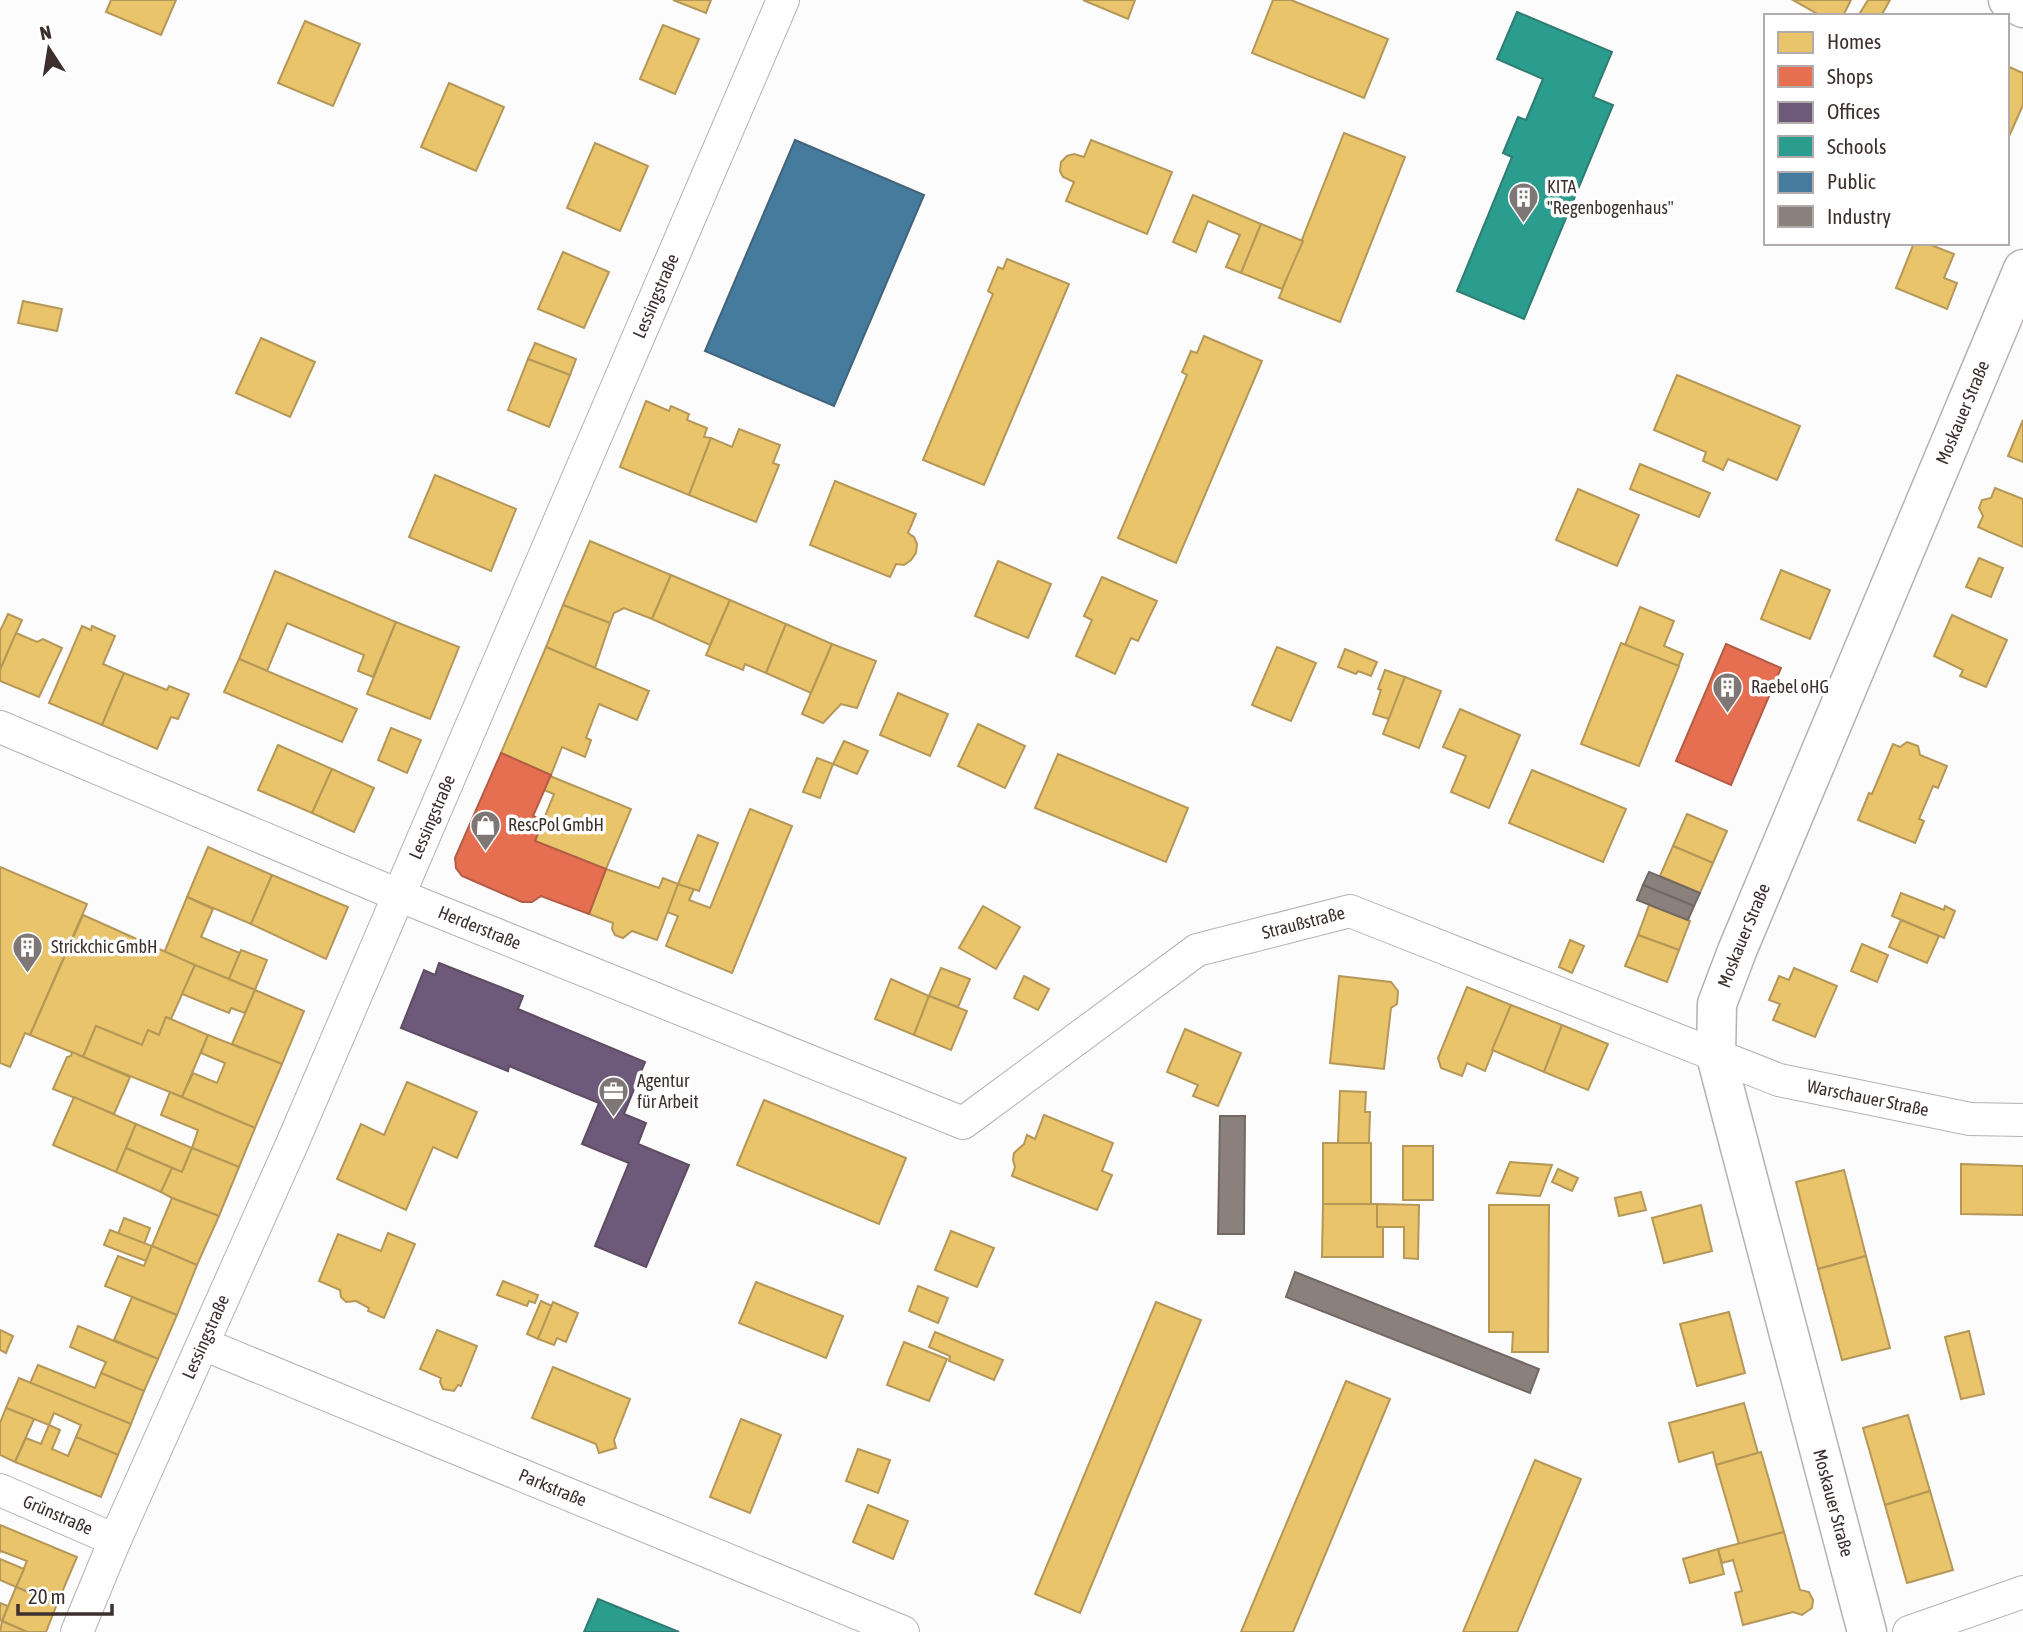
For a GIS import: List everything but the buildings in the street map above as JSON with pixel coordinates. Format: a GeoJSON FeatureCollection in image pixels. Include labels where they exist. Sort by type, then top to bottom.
{"type":"FeatureCollection","features":[{"type":"Feature","properties":{"kind":"main road"},"geometry":{"type":"LineString","coordinates":[[2008,0],[2023,8]]}},
{"type":"Feature","properties":{"kind":"main road","name":"Moskauer Straße"},"geometry":{"type":"LineString","coordinates":[[1867,1632],[1716,1056],[1717,1004],[2023,269]]}},
{"type":"Feature","properties":{"kind":"street","name":"Lessingstraße"},"geometry":{"type":"LineString","coordinates":[[77,1632],[292,1144],[783,0]]}},
{"type":"Feature","properties":{"kind":"street","name":"Herderstraße"},"geometry":{"type":"LineString","coordinates":[[0,727],[398,895],[963,1123]]}},
{"type":"Feature","properties":{"kind":"street","name":"Straußstraße"},"geometry":{"type":"LineString","coordinates":[[963,1123],[1197,950],[1350,911],[1716,1056]]}},
{"type":"Feature","properties":{"kind":"street","name":"Warschauer Straße"},"geometry":{"type":"LineString","coordinates":[[1716,1056],[1779,1080],[1943,1114],[1970,1119],[2023,1119]]}},
{"type":"Feature","properties":{"kind":"street","name":"Parkstraße"},"geometry":{"type":"LineString","coordinates":[[203,1344],[903,1632]]}},
{"type":"Feature","properties":{"kind":"street","name":"Grünstraße"},"geometry":{"type":"LineString","coordinates":[[0,1490],[116,1540]]}},
{"type":"Feature","properties":{"kind":"street"},"geometry":{"type":"LineString","coordinates":[[1909,1632],[2023,1592]]}},
{"type":"Feature","properties":{"kind":"place","name":"KITA \"Regenbogenhaus\""},"geometry":{"type":"Point","coordinates":[1524,224]}},
{"type":"Feature","properties":{"kind":"place","name":"Raebel oHG"},"geometry":{"type":"Point","coordinates":[1728,714]}},
{"type":"Feature","properties":{"kind":"place","name":"RescPol GmbH"},"geometry":{"type":"Point","coordinates":[485,852]}},
{"type":"Feature","properties":{"kind":"place","name":"Strickchic GmbH"},"geometry":{"type":"Point","coordinates":[28,974]}},
{"type":"Feature","properties":{"kind":"place","name":"Agentur für Arbeit"},"geometry":{"type":"Point","coordinates":[614,1118]}}]}
